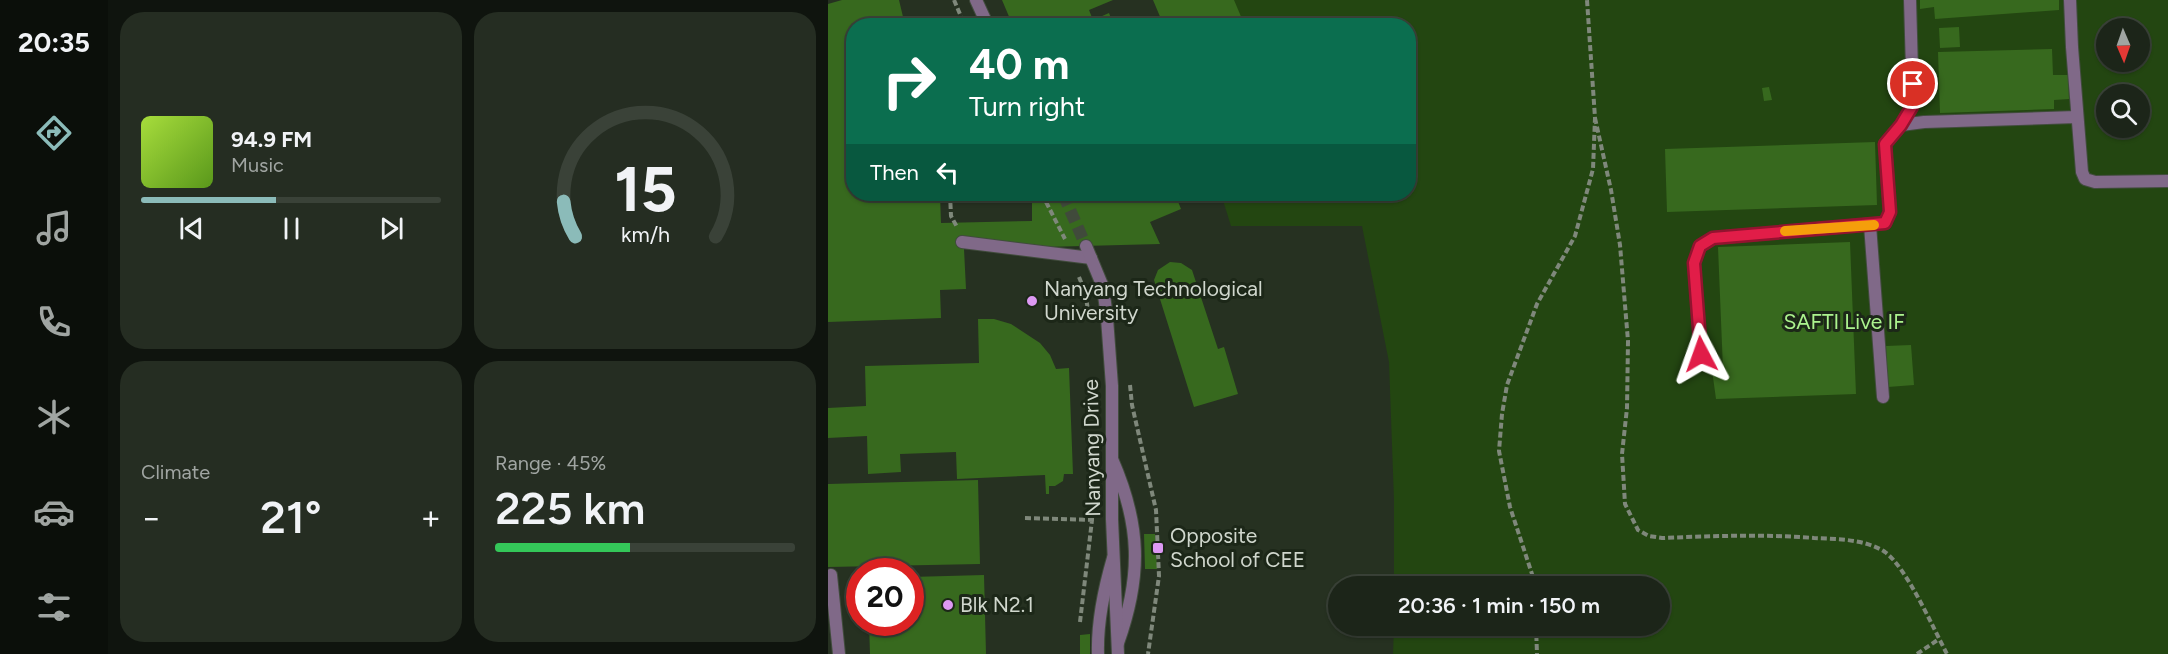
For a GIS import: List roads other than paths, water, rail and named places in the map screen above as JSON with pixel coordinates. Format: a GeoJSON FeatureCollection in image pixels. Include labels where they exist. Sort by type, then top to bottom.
{"type":"FeatureCollection","features":[{"type":"Feature","properties":{"kind":"street"},"geometry":{"type":"LineString","coordinates":[[976,0],[984,18]]}},
{"type":"Feature","properties":{"kind":"street"},"geometry":{"type":"LineString","coordinates":[[1701,354],[1694,263],[1700,246],[1713,238],[1885,223],[1890,212],[1885,144],[1901,125],[1913,105],[1910,0]]}},
{"type":"Feature","properties":{"kind":"street"},"geometry":{"type":"LineString","coordinates":[[2070,0],[2076,117],[2082,172],[2085,179],[2095,182],[2168,181]]}},
{"type":"Feature","properties":{"kind":"street"},"geometry":{"type":"LineString","coordinates":[[1901,125],[1924,122],[2076,117]]}},
{"type":"Feature","properties":{"kind":"street"},"geometry":{"type":"LineString","coordinates":[[1870,225],[1882,397]]}},
{"type":"Feature","properties":{"kind":"street","name":"Nanyang Drive"},"geometry":{"type":"LineString","coordinates":[[962,242],[1072,255],[1088,252],[1103,287],[1112,386],[1118,649]]}},
{"type":"Feature","properties":{"kind":"street"},"geometry":{"type":"LineString","coordinates":[[1112,459],[1129,504],[1135,540],[1136,572],[1130,611],[1118,649]]}},
{"type":"Feature","properties":{"kind":"street"},"geometry":{"type":"LineString","coordinates":[[1098,654],[1097,638],[1106,580],[1114,552]]}},
{"type":"Feature","properties":{"kind":"street"},"geometry":{"type":"LineString","coordinates":[[831,575],[839,654]]}},
{"type":"Feature","properties":{"kind":"tunnel"},"geometry":{"type":"LineString","coordinates":[[1066,201],[1086,246]]}},
{"type":"Feature","properties":{"kind":"place","name":"Nanyang Technological University"},"geometry":{"type":"Point","coordinates":[1032,301]}},
{"type":"Feature","properties":{"kind":"place","name":"Opposite School of CEE"},"geometry":{"type":"Point","coordinates":[1158,548]}},
{"type":"Feature","properties":{"kind":"place","name":"Blk N2.1"},"geometry":{"type":"Point","coordinates":[948,605]}},
{"type":"Feature","properties":{"kind":"park label","name":"SAFTI Live IF"},"geometry":{"type":"Point","coordinates":[1844,322]}}]}
